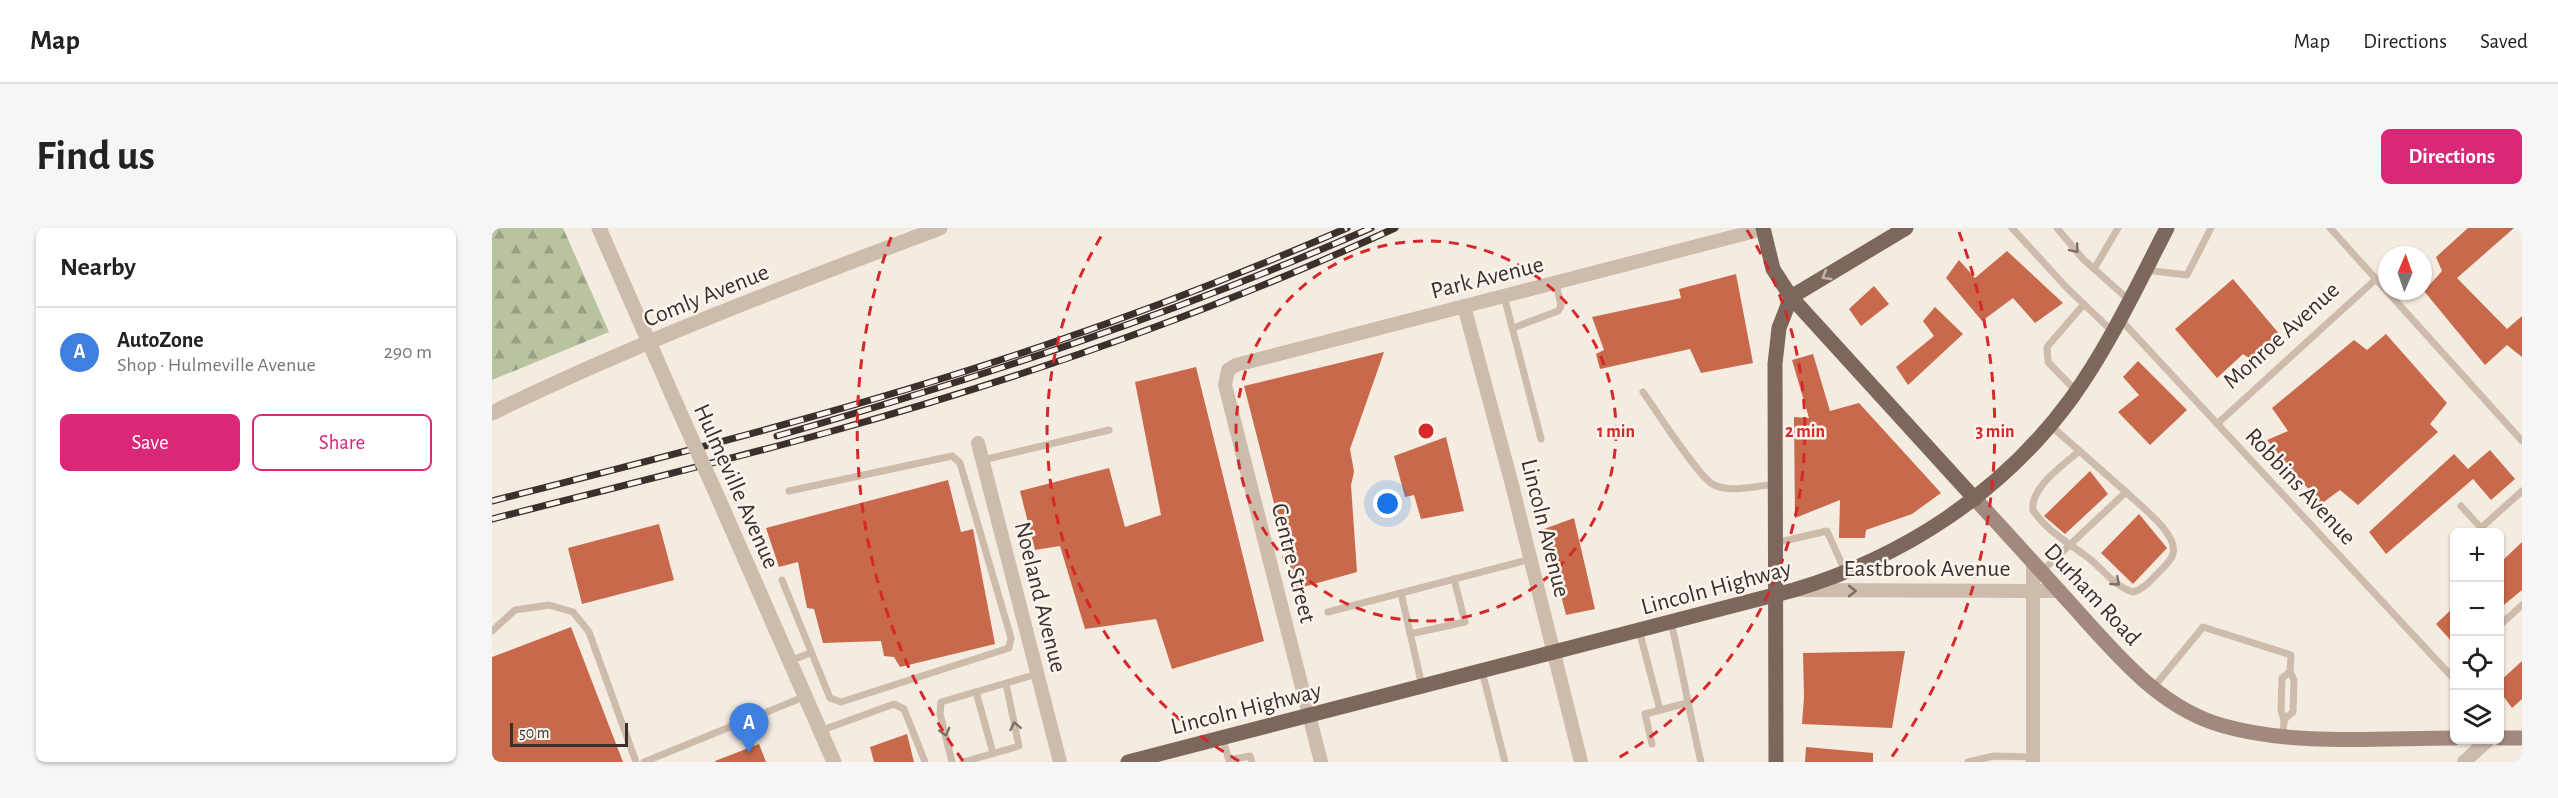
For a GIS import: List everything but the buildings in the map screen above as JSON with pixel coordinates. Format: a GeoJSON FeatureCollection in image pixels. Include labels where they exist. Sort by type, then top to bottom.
{"type":"FeatureCollection","features":[{"type":"Feature","properties":{"kind":"main road","name":"Durham Road"},"geometry":{"type":"LineString","coordinates":[[1764,228],[1773,269],[1791,297],[2114,652],[2174,704],[2222,726],[2283,736],[2450,738]]}},
{"type":"Feature","properties":{"kind":"main road"},"geometry":{"type":"LineString","coordinates":[[1776,762],[1775,484],[1776,346],[1779,328],[1791,297],[1906,228]]}},
{"type":"Feature","properties":{"kind":"main road","name":"Lincoln Highway"},"geometry":{"type":"LineString","coordinates":[[1128,762],[1776,595],[1846,572],[1893,552],[1975,499],[2013,465],[2050,425],[2076,391],[2116,325],[2167,228]]}},
{"type":"Feature","properties":{"kind":"street","name":"Hulmeville Avenue"},"geometry":{"type":"LineString","coordinates":[[599,228],[834,762]]}},
{"type":"Feature","properties":{"kind":"street","name":"Comly Avenue"},"geometry":{"type":"LineString","coordinates":[[492,413],[649,341],[739,304],[940,228]]}},
{"type":"Feature","properties":{"kind":"street","name":"Park Avenue"},"geometry":{"type":"LineString","coordinates":[[1225,374],[1236,365],[1764,228]]}},
{"type":"Feature","properties":{"kind":"street","name":"Lincoln Avenue"},"geometry":{"type":"LineString","coordinates":[[1464,306],[1531,559],[1581,762]]}},
{"type":"Feature","properties":{"kind":"street","name":"Centre Street"},"geometry":{"type":"LineString","coordinates":[[1225,374],[1225,385],[1321,762]]}},
{"type":"Feature","properties":{"kind":"street","name":"Noeland Avenue"},"geometry":{"type":"LineString","coordinates":[[978,443],[1060,762]]}},
{"type":"Feature","properties":{"kind":"street"},"geometry":{"type":"LineString","coordinates":[[2033,759],[2033,591],[2037,567]]}},
{"type":"Feature","properties":{"kind":"street","name":"Eastbrook Avenue"},"geometry":{"type":"LineString","coordinates":[[1794,590],[2060,591]]}},
{"type":"Feature","properties":{"kind":"street"},"geometry":{"type":"LineString","coordinates":[[2464,762],[2484,744]]}},
{"type":"Feature","properties":{"kind":"lane","name":"Robbins Avenue"},"geometry":{"type":"LineString","coordinates":[[2012,228],[2084,304],[2116,325],[2217,424],[2450,674]]}},
{"type":"Feature","properties":{"kind":"lane"},"geometry":{"type":"LineString","coordinates":[[2057,228],[2094,269],[2129,300]]}},
{"type":"Feature","properties":{"kind":"lane"},"geometry":{"type":"LineString","coordinates":[[2094,269],[2118,228]]}},
{"type":"Feature","properties":{"kind":"lane"},"geometry":{"type":"LineString","coordinates":[[2145,270],[2187,275],[2211,228]]}},
{"type":"Feature","properties":{"kind":"lane"},"geometry":{"type":"LineString","coordinates":[[2330,228],[2522,441]]}},
{"type":"Feature","properties":{"kind":"lane","name":"Monroe Avenue"},"geometry":{"type":"LineString","coordinates":[[2217,424],[2376,279]]}},
{"type":"Feature","properties":{"kind":"lane"},"geometry":{"type":"LineString","coordinates":[[1513,328],[1558,311],[1561,306],[1556,283]]}},
{"type":"Feature","properties":{"kind":"lane"},"geometry":{"type":"LineString","coordinates":[[1504,296],[1541,439]]}},
{"type":"Feature","properties":{"kind":"lane"},"geometry":{"type":"LineString","coordinates":[[2076,391],[2048,362],[2047,347],[2084,304]]}},
{"type":"Feature","properties":{"kind":"lane"},"geometry":{"type":"LineString","coordinates":[[1643,392],[1695,465],[1713,485],[1725,488],[1775,484]]}},
{"type":"Feature","properties":{"kind":"lane"},"geometry":{"type":"LineString","coordinates":[[2050,425],[2126,492],[2168,532],[2173,542],[2173,554],[2159,572],[2138,591],[2125,590],[2088,558],[2070,546],[2037,517],[2032,506],[2038,490],[2079,451]]}},
{"type":"Feature","properties":{"kind":"lane"},"geometry":{"type":"LineString","coordinates":[[982,460],[1109,430]]}},
{"type":"Feature","properties":{"kind":"lane"},"geometry":{"type":"LineString","coordinates":[[782,580],[830,698],[841,702],[1009,648],[1011,638],[960,463],[952,456],[789,490]]}},
{"type":"Feature","properties":{"kind":"lane"},"geometry":{"type":"LineString","coordinates":[[2461,506],[2481,528],[2522,491]]}},
{"type":"Feature","properties":{"kind":"lane"},"geometry":{"type":"LineString","coordinates":[[2037,567],[2070,546],[2126,492]]}},
{"type":"Feature","properties":{"kind":"lane"},"geometry":{"type":"LineString","coordinates":[[1775,543],[1827,531],[1846,572]]}},
{"type":"Feature","properties":{"kind":"lane"},"geometry":{"type":"LineString","coordinates":[[1328,612],[1531,559]]}},
{"type":"Feature","properties":{"kind":"lane"},"geometry":{"type":"LineString","coordinates":[[1410,634],[1465,622],[1454,579]]}},
{"type":"Feature","properties":{"kind":"lane"},"geometry":{"type":"LineString","coordinates":[[1401,593],[1422,686]]}},
{"type":"Feature","properties":{"kind":"lane"},"geometry":{"type":"LineString","coordinates":[[492,631],[515,610],[549,604],[573,612],[589,632],[636,762]]}},
{"type":"Feature","properties":{"kind":"lane"},"geometry":{"type":"LineString","coordinates":[[2504,620],[2522,604]]}},
{"type":"Feature","properties":{"kind":"lane"},"geometry":{"type":"LineString","coordinates":[[1671,622],[1687,687],[1687,703],[1701,762]]}},
{"type":"Feature","properties":{"kind":"lane"},"geometry":{"type":"LineString","coordinates":[[2153,688],[2203,627],[2291,655],[2290,672],[2294,680],[2293,712],[2284,720]]}},
{"type":"Feature","properties":{"kind":"lane"},"geometry":{"type":"LineString","coordinates":[[1639,630],[1660,710]]}},
{"type":"Feature","properties":{"kind":"lane"},"geometry":{"type":"LineString","coordinates":[[790,661],[810,653]]}},
{"type":"Feature","properties":{"kind":"lane"},"geometry":{"type":"LineString","coordinates":[[1482,670],[1505,762]]}},
{"type":"Feature","properties":{"kind":"lane"},"geometry":{"type":"LineString","coordinates":[[2283,736],[2282,678],[2290,672]]}},
{"type":"Feature","properties":{"kind":"lane"},"geometry":{"type":"LineString","coordinates":[[952,762],[940,714],[941,702],[1037,674]]}},
{"type":"Feature","properties":{"kind":"lane"},"geometry":{"type":"LineString","coordinates":[[963,762],[1019,746],[1006,684]]}},
{"type":"Feature","properties":{"kind":"lane"},"geometry":{"type":"LineString","coordinates":[[976,692],[993,753]]}},
{"type":"Feature","properties":{"kind":"lane"},"geometry":{"type":"LineString","coordinates":[[644,762],[806,696]]}},
{"type":"Feature","properties":{"kind":"lane"},"geometry":{"type":"LineString","coordinates":[[1652,744],[1645,714],[1687,703]]}},
{"type":"Feature","properties":{"kind":"lane"},"geometry":{"type":"LineString","coordinates":[[820,731],[894,705],[904,709],[925,762]]}},
{"type":"Feature","properties":{"kind":"lane"},"geometry":{"type":"LineString","coordinates":[[1222,737],[1226,761],[1250,756],[1252,762]]}},
{"type":"Feature","properties":{"kind":"lane"},"geometry":{"type":"LineString","coordinates":[[1968,762],[1994,756],[2033,759]]}},
{"type":"Feature","properties":{"kind":"green space"},"geometry":{"type":"Polygon","coordinates":[[[492,228],[563,228],[609,332],[492,380],[492,228]]]}},
{"type":"Feature","properties":{"kind":"railway"},"geometry":{"type":"LineString","coordinates":[[492,501],[773,428],[982,366],[1163,303],[1347,228]]}},
{"type":"Feature","properties":{"kind":"railway"},"geometry":{"type":"LineString","coordinates":[[777,436],[928,391],[1152,316],[1371,228]]}},
{"type":"Feature","properties":{"kind":"railway"},"geometry":{"type":"LineString","coordinates":[[492,519],[787,443],[901,411],[1045,366],[1257,288],[1395,228]]}},
{"type":"Feature","properties":{"kind":"place","name":"AutoZone"},"geometry":{"type":"Point","coordinates":[749,753]}}]}
